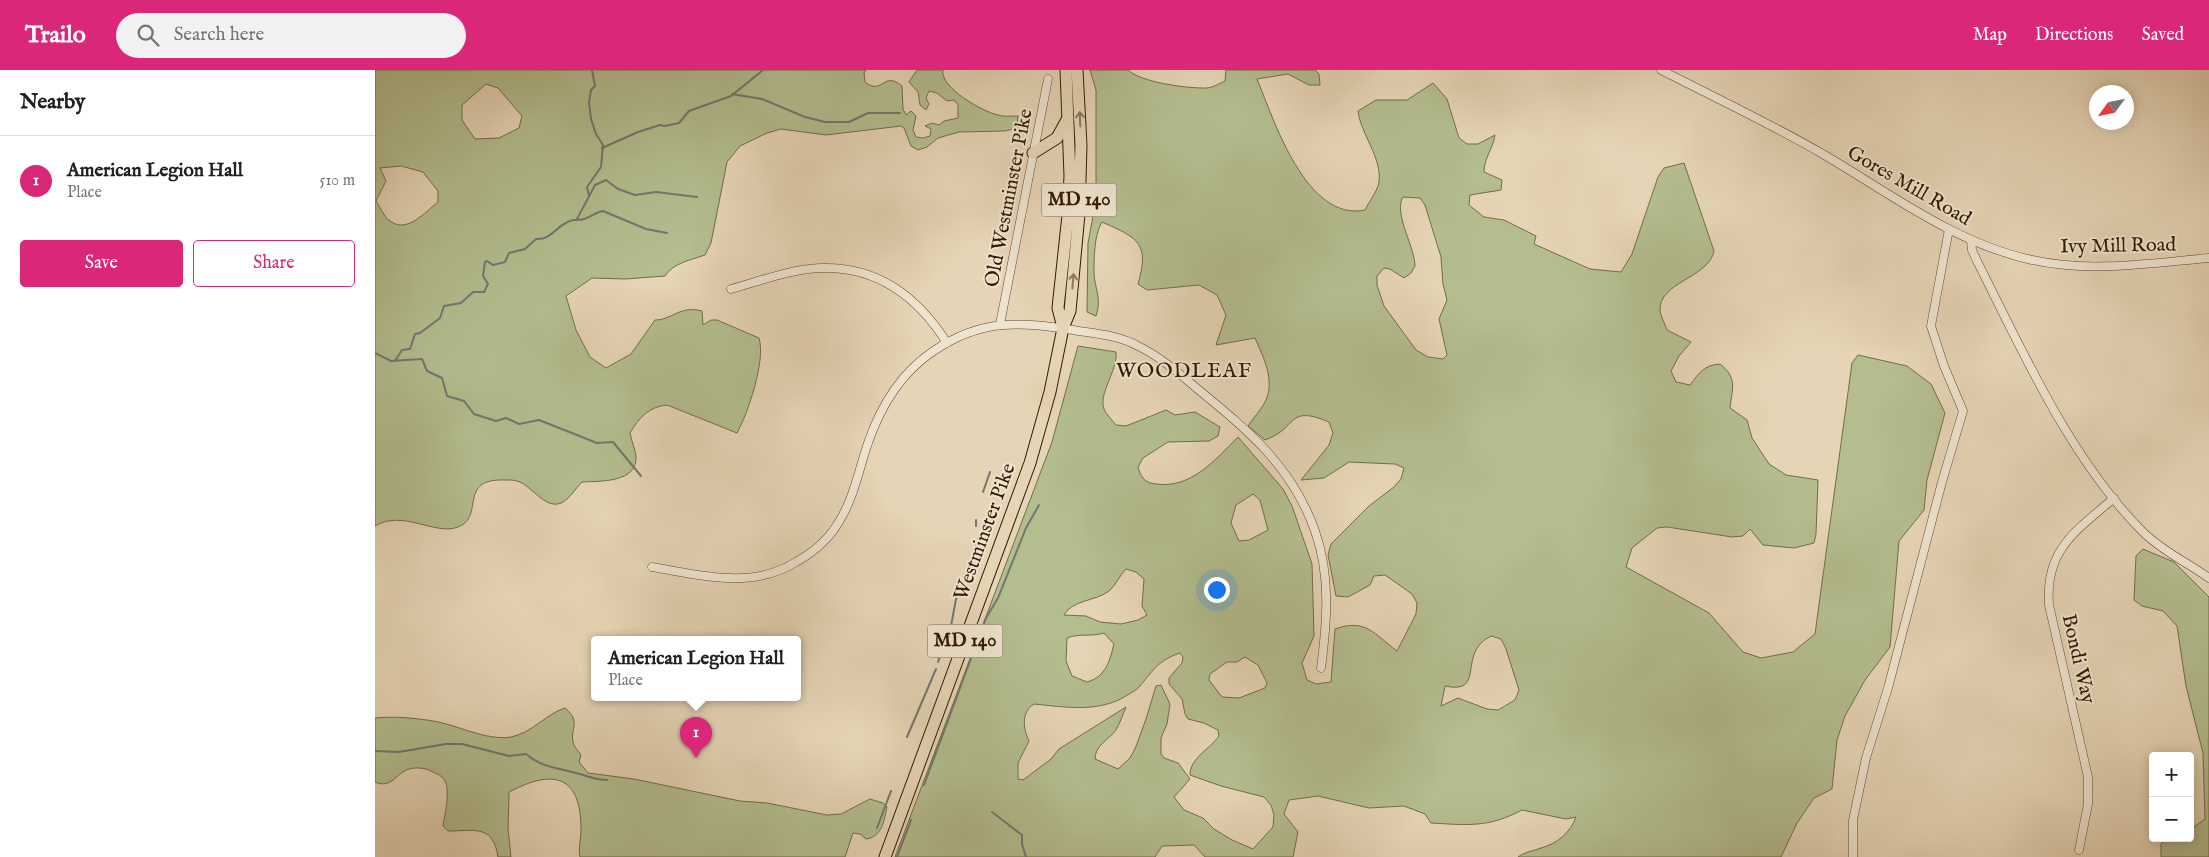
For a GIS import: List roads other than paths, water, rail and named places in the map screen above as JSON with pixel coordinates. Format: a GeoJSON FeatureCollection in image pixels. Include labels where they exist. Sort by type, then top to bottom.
{"type":"FeatureCollection","features":[{"type":"Feature","properties":{"kind":"highway","name":"Westminster Pike"},"geometry":{"type":"LineString","coordinates":[[1063,328],[1058,308],[1068,215],[1070,145],[1067,70]]}},
{"type":"Feature","properties":{"kind":"highway","name":"Westminster Pike"},"geometry":{"type":"LineString","coordinates":[[885,857],[1030,463],[1048,400],[1063,328],[1070,311],[1079,214],[1081,145],[1077,70]]}},
{"type":"Feature","properties":{"kind":"highway"},"geometry":{"type":"LineString","coordinates":[[1033,153],[1057,138],[1069,116]]}},
{"type":"Feature","properties":{"kind":"street","name":"Gores Mill Road"},"geometry":{"type":"LineString","coordinates":[[1661,70],[1789,135],[1971,241],[1974,256],[2046,394],[2079,450],[2114,498],[2144,533],[2209,578]]}},
{"type":"Feature","properties":{"kind":"street","name":"Old Westminster Pike"},"geometry":{"type":"LineString","coordinates":[[1000,324],[1048,79]]}},
{"type":"Feature","properties":{"kind":"street"},"geometry":{"type":"LineString","coordinates":[[1853,857],[1853,820],[1866,758],[1888,688],[1942,482],[1963,411],[1944,366],[1931,326],[1949,229]]}},
{"type":"Feature","properties":{"kind":"street","name":"Ivy Mill Road"},"geometry":{"type":"LineString","coordinates":[[1971,241],[2033,260],[2071,266],[2119,266],[2209,258]]}},
{"type":"Feature","properties":{"kind":"street"},"geometry":{"type":"LineString","coordinates":[[731,289],[785,274],[819,268],[836,268],[865,274],[886,283],[912,299],[928,316],[947,343]]}},
{"type":"Feature","properties":{"kind":"street"},"geometry":{"type":"LineString","coordinates":[[652,566],[721,578],[743,579],[783,569],[817,549],[833,531],[843,515],[853,492],[875,425],[889,396],[918,363],[947,343],[976,330],[1000,324],[1024,323],[1063,328],[1116,338],[1147,351],[1173,369],[1241,424],[1280,465],[1306,510],[1316,533],[1321,553],[1327,601],[1326,635],[1321,668]]}},
{"type":"Feature","properties":{"kind":"street","name":"Bondi Way"},"geometry":{"type":"LineString","coordinates":[[2079,850],[2089,804],[2088,777],[2049,605],[2049,579],[2051,568],[2064,544],[2077,530],[2114,498]]}},
{"type":"Feature","properties":{"kind":"waterway"},"geometry":{"type":"LineString","coordinates":[[589,196],[587,187],[601,167],[603,145],[596,134],[591,119],[589,102],[591,90],[595,86],[592,70]]}},
{"type":"Feature","properties":{"kind":"waterway"},"geometry":{"type":"LineString","coordinates":[[602,148],[638,132],[660,125],[665,126],[679,123],[689,111],[731,96],[763,70]]}},
{"type":"Feature","properties":{"kind":"waterway"},"geometry":{"type":"LineString","coordinates":[[732,94],[762,99],[805,117],[825,122],[849,122],[868,113],[900,113]]}},
{"type":"Feature","properties":{"kind":"waterway"},"geometry":{"type":"LineString","coordinates":[[577,219],[595,185],[606,180],[618,189],[635,195],[656,192],[697,197]]}},
{"type":"Feature","properties":{"kind":"waterway"},"geometry":{"type":"LineString","coordinates":[[395,361],[402,350],[410,349],[415,334],[420,333],[440,318],[444,306],[461,303],[473,292],[484,292],[488,284],[483,276],[485,262],[487,261],[493,265],[505,262],[509,253],[525,249],[536,239],[545,238],[569,221],[584,219],[603,211],[646,229],[667,233]]}},
{"type":"Feature","properties":{"kind":"waterway"},"geometry":{"type":"LineString","coordinates":[[375,353],[391,361],[422,359],[427,371],[442,378],[447,396],[464,401],[474,414],[496,421],[506,418],[519,424],[539,420],[597,443],[613,442],[641,476]]}},
{"type":"Feature","properties":{"kind":"waterway"},"geometry":{"type":"LineString","coordinates":[[983,492],[990,472]]}},
{"type":"Feature","properties":{"kind":"waterway"},"geometry":{"type":"LineString","coordinates":[[924,785],[986,618],[998,598],[1026,528],[1039,505]]}},
{"type":"Feature","properties":{"kind":"waterway"},"geometry":{"type":"LineString","coordinates":[[976,520],[976,526]]}},
{"type":"Feature","properties":{"kind":"waterway"},"geometry":{"type":"LineString","coordinates":[[938,662],[951,626],[956,599],[980,534]]}},
{"type":"Feature","properties":{"kind":"waterway"},"geometry":{"type":"LineString","coordinates":[[907,737],[936,669]]}},
{"type":"Feature","properties":{"kind":"waterway"},"geometry":{"type":"LineString","coordinates":[[375,751],[399,752],[446,744],[462,744],[509,756],[526,754],[545,765],[607,780]]}},
{"type":"Feature","properties":{"kind":"waterway"},"geometry":{"type":"LineString","coordinates":[[877,828],[891,791]]}},
{"type":"Feature","properties":{"kind":"waterway"},"geometry":{"type":"LineString","coordinates":[[992,812],[1022,835],[1022,844],[1026,857]]}},
{"type":"Feature","properties":{"kind":"waterway"},"geometry":{"type":"LineString","coordinates":[[897,857],[911,820]]}},
{"type":"Feature","properties":{"kind":"place","name":"American Legion Hall"},"geometry":{"type":"Point","coordinates":[696,758]}},
{"type":"Feature","properties":{"kind":"district","name":"WOODLEAF"},"geometry":{"type":"Point","coordinates":[1184,371]}}]}
